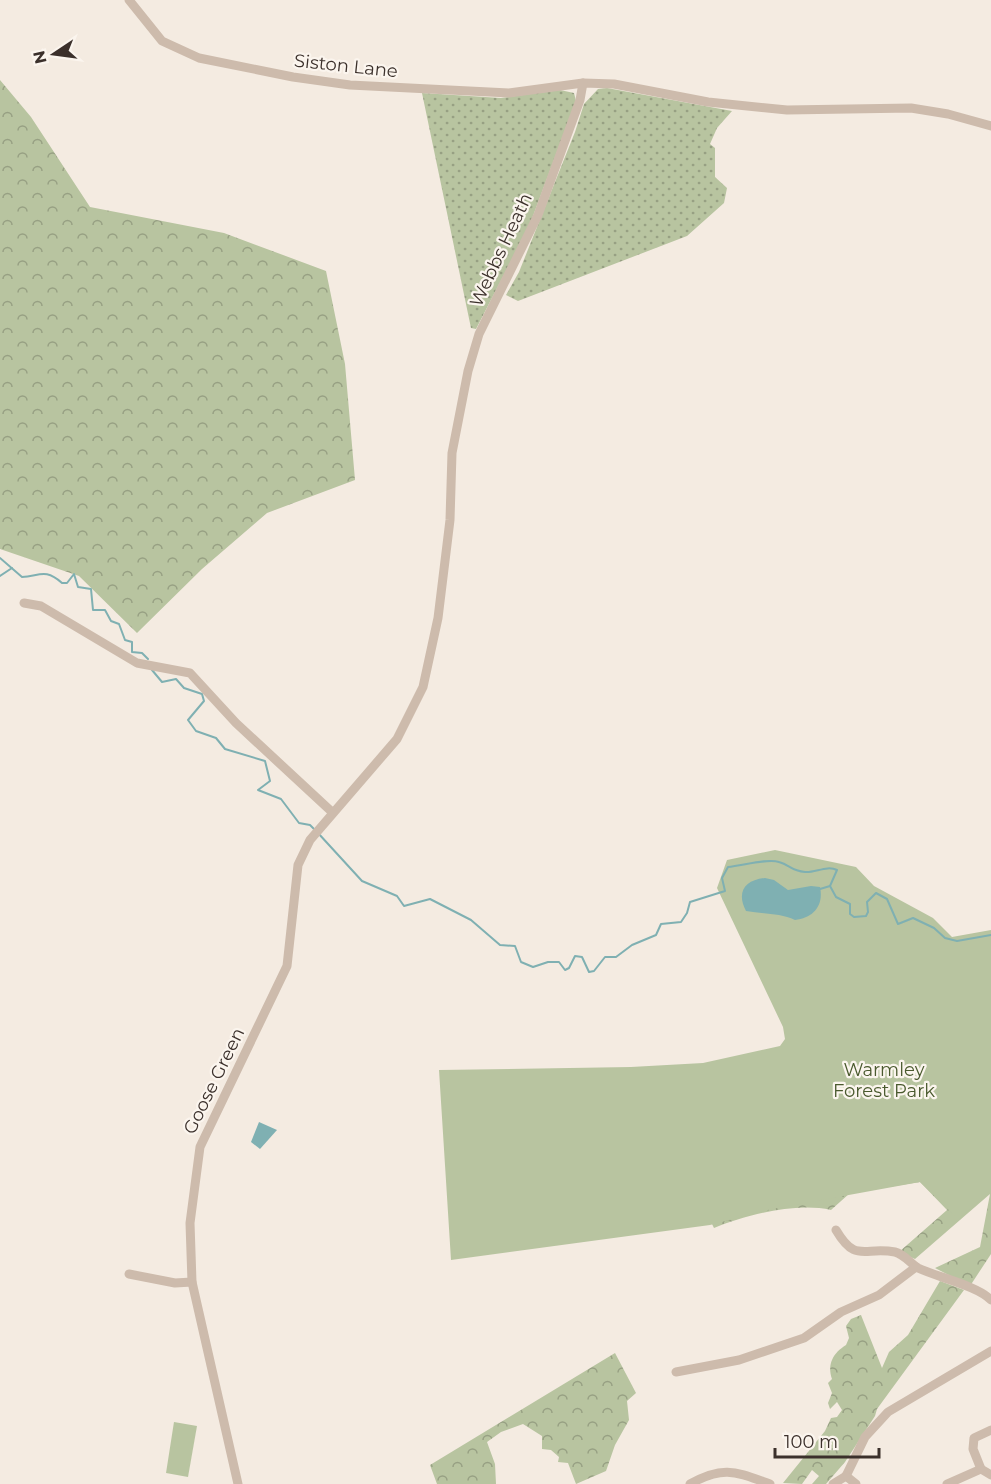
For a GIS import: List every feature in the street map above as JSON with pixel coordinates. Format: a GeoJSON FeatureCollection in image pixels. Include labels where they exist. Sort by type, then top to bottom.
{"type":"FeatureCollection","features":[{"type":"Feature","properties":{"kind":"street","name":"Siston Lane"},"geometry":{"type":"LineString","coordinates":[[129,0],[162,41],[199,58],[293,77],[350,85],[509,93],[583,82]]}},
{"type":"Feature","properties":{"kind":"street"},"geometry":{"type":"LineString","coordinates":[[583,82],[614,84],[708,102],[787,110],[911,108],[948,114],[991,126]]}},
{"type":"Feature","properties":{"kind":"street","name":"Webbs Heath"},"geometry":{"type":"LineString","coordinates":[[332,812],[398,739],[423,687],[438,618],[450,520],[452,453],[468,372],[479,334],[538,216],[580,100],[583,82]]}},
{"type":"Feature","properties":{"kind":"street"},"geometry":{"type":"LineString","coordinates":[[24,603],[41,606],[137,663],[190,673],[236,723],[332,812]]}},
{"type":"Feature","properties":{"kind":"street","name":"Goose Green"},"geometry":{"type":"LineString","coordinates":[[238,1484],[192,1282],[190,1223],[200,1147],[287,966],[298,865],[317,828],[332,812]]}},
{"type":"Feature","properties":{"kind":"street"},"geometry":{"type":"LineString","coordinates":[[836,1230],[844,1243],[856,1252],[896,1252],[914,1265],[990,1297]]}},
{"type":"Feature","properties":{"kind":"street"},"geometry":{"type":"LineString","coordinates":[[676,1372],[739,1360],[804,1338],[841,1312],[879,1295],[914,1265]]}},
{"type":"Feature","properties":{"kind":"street"},"geometry":{"type":"LineString","coordinates":[[129,1274],[175,1283],[192,1282]]}},
{"type":"Feature","properties":{"kind":"street"},"geometry":{"type":"LineString","coordinates":[[834,1484],[846,1476],[865,1437],[888,1412],[991,1352]]}},
{"type":"Feature","properties":{"kind":"street"},"geometry":{"type":"LineString","coordinates":[[991,1430],[974,1438],[973,1442],[981,1469],[991,1475]]}},
{"type":"Feature","properties":{"kind":"street"},"geometry":{"type":"LineString","coordinates":[[947,1484],[981,1469]]}},
{"type":"Feature","properties":{"kind":"street"},"geometry":{"type":"LineString","coordinates":[[695,1483],[721,1471],[732,1471],[770,1484]]}},
{"type":"Feature","properties":{"kind":"street"},"geometry":{"type":"LineString","coordinates":[[846,1476],[856,1484]]}},
{"type":"Feature","properties":{"kind":"green space"},"geometry":{"type":"Polygon","coordinates":[[[0,80],[31,117],[90,207],[224,233],[326,271],[345,364],[355,480],[267,513],[202,569],[137,633],[79,576],[0,549],[0,80]]]}},
{"type":"Feature","properties":{"kind":"green space"},"geometry":{"type":"Polygon","coordinates":[[[607,88],[732,111],[717,128],[710,144],[715,148],[715,177],[727,188],[724,203],[687,236],[518,301],[506,295],[519,272],[584,104],[598,89],[607,88]]]}},
{"type":"Feature","properties":{"kind":"green space"},"geometry":{"type":"Polygon","coordinates":[[[560,90],[574,93],[576,101],[530,224],[476,329],[471,328],[422,93],[501,98],[560,90]]]}},
{"type":"Feature","properties":{"kind":"green space","name":"Warmley Forest Park"},"geometry":{"type":"Polygon","coordinates":[[[775,850],[856,867],[874,886],[933,918],[952,937],[991,930],[991,1195],[989,1193],[958,1219],[920,1182],[772,1209],[710,1225],[451,1260],[439,1070],[631,1067],[703,1063],[780,1046],[785,1039],[783,1027],[717,888],[727,860],[775,850]]]}},
{"type":"Feature","properties":{"kind":"green space"},"geometry":{"type":"Polygon","coordinates":[[[991,1122],[991,1254],[970,1286],[935,1268],[980,1247],[990,1194],[915,1259],[899,1252],[947,1210],[920,1182],[850,1193],[831,1210],[787,1209],[756,1214],[714,1228],[712,1224],[991,1122]]]}},
{"type":"Feature","properties":{"kind":"green space"},"geometry":{"type":"Polygon","coordinates":[[[940,1281],[964,1290],[877,1409],[875,1416],[845,1462],[826,1484],[812,1484],[819,1476],[812,1470],[802,1484],[783,1483],[825,1431],[831,1418],[837,1417],[842,1410],[837,1402],[830,1409],[828,1403],[832,1393],[828,1383],[832,1379],[830,1368],[832,1359],[846,1345],[849,1338],[846,1326],[851,1319],[861,1315],[882,1368],[889,1352],[908,1335],[940,1281]]]}},
{"type":"Feature","properties":{"kind":"green space"},"geometry":{"type":"Polygon","coordinates":[[[615,1353],[636,1393],[627,1401],[629,1420],[615,1445],[606,1471],[576,1484],[568,1463],[558,1462],[559,1457],[551,1450],[542,1449],[542,1436],[523,1424],[501,1432],[487,1442],[495,1464],[496,1484],[437,1484],[430,1465],[615,1353]]]}},
{"type":"Feature","properties":{"kind":"green space"},"geometry":{"type":"Polygon","coordinates":[[[174,1422],[197,1426],[188,1477],[166,1473],[174,1422]]]}},
{"type":"Feature","properties":{"kind":"water"},"geometry":{"type":"Polygon","coordinates":[[[765,878],[774,880],[788,890],[811,886],[820,887],[819,905],[812,914],[795,920],[746,911],[742,898],[744,888],[752,881],[765,878]]]}},
{"type":"Feature","properties":{"kind":"water"},"geometry":{"type":"Polygon","coordinates":[[[259,1122],[277,1130],[260,1149],[251,1142],[259,1122]]]}},
{"type":"Feature","properties":{"kind":"waterway"},"geometry":{"type":"LineString","coordinates":[[0,558],[22,577],[47,574],[62,583],[67,583],[74,574],[78,587],[91,589],[93,610],[105,610],[111,621],[119,624],[125,640],[132,642],[132,652],[142,653],[148,659]]}},
{"type":"Feature","properties":{"kind":"waterway"},"geometry":{"type":"LineString","coordinates":[[0,576],[12,568]]}},
{"type":"Feature","properties":{"kind":"waterway"},"geometry":{"type":"LineString","coordinates":[[152,670],[162,682],[176,679],[184,688],[202,694],[204,701],[188,720],[196,731],[216,738],[225,749],[265,761],[270,781],[258,790],[281,799],[299,823],[310,825],[314,829]]}},
{"type":"Feature","properties":{"kind":"waterway"},"geometry":{"type":"LineString","coordinates":[[318,833],[362,881],[397,896],[404,906],[430,899],[471,920],[500,945],[515,946],[521,962],[533,967],[548,962],[559,962],[565,970],[569,968],[575,956],[582,957],[589,972],[594,971],[605,957],[616,957],[632,945],[656,935],[661,924],[681,922],[690,902],[725,891],[722,878],[728,867],[774,861],[800,871],[837,870],[830,886]]}},
{"type":"Feature","properties":{"kind":"waterway"},"geometry":{"type":"LineString","coordinates":[[820,889],[830,886],[836,897],[850,904],[850,914],[854,917],[866,916],[867,902],[876,893],[887,899],[898,924],[913,918],[934,928],[945,938],[957,941],[991,935]]}}]}
